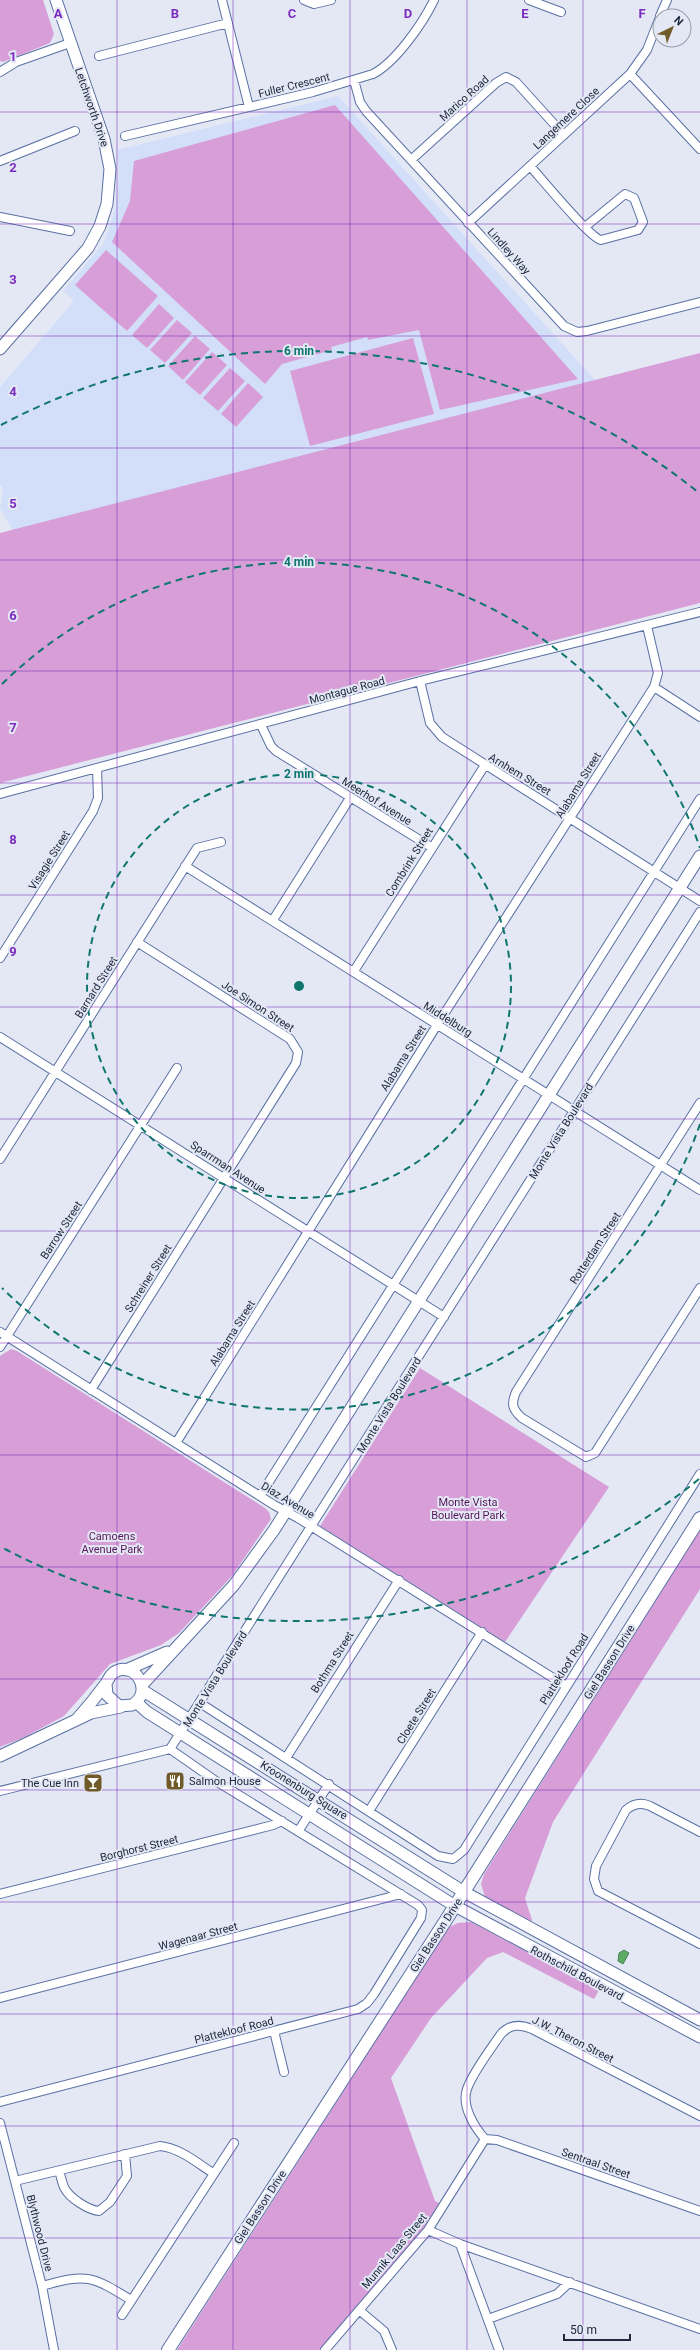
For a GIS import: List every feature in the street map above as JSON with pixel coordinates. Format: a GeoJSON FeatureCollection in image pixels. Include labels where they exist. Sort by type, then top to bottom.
{"type":"FeatureCollection","features":[{"type":"Feature","properties":{"kind":"main road","name":"Giel Basson Drive"},"geometry":{"type":"LineString","coordinates":[[168,2350],[464,1892],[700,1518]]}},
{"type":"Feature","properties":{"kind":"street","name":"Letchworth Drive"},"geometry":{"type":"LineString","coordinates":[[0,349],[88,248],[100,226],[107,204],[110,176],[106,147],[56,0]]}},
{"type":"Feature","properties":{"kind":"street"},"geometry":{"type":"LineString","coordinates":[[222,0],[249,107]]}},
{"type":"Feature","properties":{"kind":"street"},"geometry":{"type":"LineString","coordinates":[[304,0],[314,4],[331,0]]}},
{"type":"Feature","properties":{"kind":"street","name":"Fuller Crescent"},"geometry":{"type":"LineString","coordinates":[[125,136],[249,107],[373,74],[389,63],[429,12],[434,0]]}},
{"type":"Feature","properties":{"kind":"street"},"geometry":{"type":"LineString","coordinates":[[529,0],[561,12]]}},
{"type":"Feature","properties":{"kind":"street"},"geometry":{"type":"LineString","coordinates":[[99,56],[228,24]]}},
{"type":"Feature","properties":{"kind":"street","name":"Langemere Close"},"geometry":{"type":"LineString","coordinates":[[468,223],[630,74],[647,50],[652,37]]}},
{"type":"Feature","properties":{"kind":"street"},"geometry":{"type":"LineString","coordinates":[[0,72],[16,62],[70,42]]}},
{"type":"Feature","properties":{"kind":"street"},"geometry":{"type":"LineString","coordinates":[[630,74],[698,143]]}},
{"type":"Feature","properties":{"kind":"street","name":"Marico Road"},"geometry":{"type":"LineString","coordinates":[[411,160],[496,83],[506,77],[516,82],[564,135]]}},
{"type":"Feature","properties":{"kind":"street","name":"Lindley Way"},"geometry":{"type":"LineString","coordinates":[[354,80],[360,102],[560,324],[571,330],[587,331],[700,302]]}},
{"type":"Feature","properties":{"kind":"street"},"geometry":{"type":"LineString","coordinates":[[0,161],[75,131]]}},
{"type":"Feature","properties":{"kind":"street"},"geometry":{"type":"LineString","coordinates":[[530,166],[585,228],[595,238],[601,240],[638,230],[643,222],[634,198],[625,194],[585,228]]}},
{"type":"Feature","properties":{"kind":"street"},"geometry":{"type":"LineString","coordinates":[[0,217],[70,231]]}},
{"type":"Feature","properties":{"kind":"street","name":"Montague Road"},"geometry":{"type":"LineString","coordinates":[[0,794],[420,682],[700,612]]}},
{"type":"Feature","properties":{"kind":"street"},"geometry":{"type":"LineString","coordinates":[[647,626],[658,673],[654,687],[700,717]]}},
{"type":"Feature","properties":{"kind":"street","name":"Arnhem Street"},"geometry":{"type":"LineString","coordinates":[[420,682],[430,723],[435,732],[700,901]]}},
{"type":"Feature","properties":{"kind":"street","name":"Alabama Street"},"geometry":{"type":"LineString","coordinates":[[176,1443],[437,1025],[654,687]]}},
{"type":"Feature","properties":{"kind":"street","name":"Meerhof Avenue"},"geometry":{"type":"LineString","coordinates":[[261,725],[271,746],[276,751],[431,848]]}},
{"type":"Feature","properties":{"kind":"street","name":"Combrink Street"},"geometry":{"type":"LineString","coordinates":[[354,971],[485,765]]}},
{"type":"Feature","properties":{"kind":"street","name":"Visagie Street"},"geometry":{"type":"LineString","coordinates":[[0,958],[93,811],[98,798],[97,768]]}},
{"type":"Feature","properties":{"kind":"street"},"geometry":{"type":"LineString","coordinates":[[273,920],[350,798]]}},
{"type":"Feature","properties":{"kind":"street"},"geometry":{"type":"LineString","coordinates":[[260,1496],[700,799]]}},
{"type":"Feature","properties":{"kind":"street","name":"Barnard Street"},"geometry":{"type":"LineString","coordinates":[[0,1159],[197,848],[221,842]]}},
{"type":"Feature","properties":{"kind":"street"},"geometry":{"type":"LineString","coordinates":[[0,1756],[77,1719],[103,1709],[122,1707],[136,1702],[142,1688],[181,1642],[234,1585],[286,1512],[548,1094],[700,856]]}},
{"type":"Feature","properties":{"kind":"street","name":"Middelburg"},"geometry":{"type":"LineString","coordinates":[[185,866],[700,1190]]}},
{"type":"Feature","properties":{"kind":"street","name":"Monte Vista Boulevard"},"geometry":{"type":"LineString","coordinates":[[170,1749],[700,912]]}},
{"type":"Feature","properties":{"kind":"street","name":"Joe Simon Street"},"geometry":{"type":"LineString","coordinates":[[137,942],[290,1039],[298,1052],[296,1063],[225,1179]]}},
{"type":"Feature","properties":{"kind":"street","name":"Sparrman Avenue"},"geometry":{"type":"LineString","coordinates":[[0,1036],[444,1317]]}},
{"type":"Feature","properties":{"kind":"street","name":"Barrow Street"},"geometry":{"type":"LineString","coordinates":[[0,1347],[3,1334],[177,1068]]}},
{"type":"Feature","properties":{"kind":"street","name":"Rotterdam Street"},"geometry":{"type":"LineString","coordinates":[[700,1103],[516,1392],[512,1406],[522,1418],[586,1457],[595,1454],[700,1288]]}},
{"type":"Feature","properties":{"kind":"street","name":"Schreiner Street"},"geometry":{"type":"LineString","coordinates":[[91,1390],[225,1179]]}},
{"type":"Feature","properties":{"kind":"street","name":"Diaz Avenue"},"geometry":{"type":"LineString","coordinates":[[3,1334],[260,1496],[312,1526],[399,1580],[566,1686]]}},
{"type":"Feature","properties":{"kind":"street","name":"Plattekloof Road"},"geometry":{"type":"LineString","coordinates":[[438,1856],[453,1859],[464,1850],[700,1474]]}},
{"type":"Feature","properties":{"kind":"street","name":"Bothma Street"},"geometry":{"type":"LineString","coordinates":[[286,1758],[399,1580]]}},
{"type":"Feature","properties":{"kind":"street","name":"Cloete Street"},"geometry":{"type":"LineString","coordinates":[[368,1811],[482,1632]]}},
{"type":"Feature","properties":{"kind":"street"},"geometry":{"type":"LineString","coordinates":[[77,1719],[106,1684],[113,1673],[126,1670],[156,1658],[181,1642]]}},
{"type":"Feature","properties":{"kind":"street"},"geometry":{"type":"LineString","coordinates":[[126,1670],[136,1675],[142,1688]]}},
{"type":"Feature","properties":{"kind":"street"},"geometry":{"type":"LineString","coordinates":[[106,1684],[106,1692],[109,1699],[122,1707]]}},
{"type":"Feature","properties":{"kind":"street","name":"Kroonenburg Square"},"geometry":{"type":"LineString","coordinates":[[142,1688],[464,1892]]}},
{"type":"Feature","properties":{"kind":"street","name":"Kroonenburg Square"},"geometry":{"type":"LineString","coordinates":[[136,1702],[147,1712],[455,1906]]}},
{"type":"Feature","properties":{"kind":"street","name":"Kroonenburg Square"},"geometry":{"type":"LineString","coordinates":[[200,1703],[438,1856]]}},
{"type":"Feature","properties":{"kind":"street"},"geometry":{"type":"LineString","coordinates":[[0,1791],[170,1749],[216,1781],[299,1830],[401,1894]]}},
{"type":"Feature","properties":{"kind":"street"},"geometry":{"type":"LineString","coordinates":[[299,1830],[328,1784]]}},
{"type":"Feature","properties":{"kind":"street"},"geometry":{"type":"LineString","coordinates":[[700,1832],[650,1806],[635,1804],[626,1810],[596,1866],[594,1879],[598,1891],[700,1944]]}},
{"type":"Feature","properties":{"kind":"street","name":"Borghorst Street"},"geometry":{"type":"LineString","coordinates":[[0,1894],[273,1825],[282,1821]]}},
{"type":"Feature","properties":{"kind":"street","name":"Rothschild Boulevard"},"geometry":{"type":"LineString","coordinates":[[464,1892],[502,1914],[700,2020]]}},
{"type":"Feature","properties":{"kind":"street","name":"Plattekloof Road"},"geometry":{"type":"LineString","coordinates":[[0,2102],[358,2010],[374,1994],[421,1918],[422,1910],[401,1894]]}},
{"type":"Feature","properties":{"kind":"street","name":"Wagenaar Street"},"geometry":{"type":"LineString","coordinates":[[0,1998],[401,1894]]}},
{"type":"Feature","properties":{"kind":"street","name":"Rothschild Boulevard"},"geometry":{"type":"LineString","coordinates":[[455,1906],[700,2038]]}},
{"type":"Feature","properties":{"kind":"street","name":"J.W. Theron Street"},"geometry":{"type":"LineString","coordinates":[[485,2139],[476,2129],[471,2117],[466,2102],[467,2089],[500,2034],[507,2028],[517,2025],[532,2029],[700,2116]]}},
{"type":"Feature","properties":{"kind":"street"},"geometry":{"type":"LineString","coordinates":[[274,2031],[284,2072]]}},
{"type":"Feature","properties":{"kind":"street","name":"Blythwood Drive"},"geometry":{"type":"LineString","coordinates":[[0,2122],[42,2286],[54,2350]]}},
{"type":"Feature","properties":{"kind":"street","name":"Sentraal Street"},"geometry":{"type":"LineString","coordinates":[[485,2139],[497,2140],[700,2211]]}},
{"type":"Feature","properties":{"kind":"street","name":"Munnik Laas Street"},"geometry":{"type":"LineString","coordinates":[[325,2350],[428,2230],[485,2139]]}},
{"type":"Feature","properties":{"kind":"street"},"geometry":{"type":"LineString","coordinates":[[122,2316],[213,2173],[234,2143]]}},
{"type":"Feature","properties":{"kind":"street"},"geometry":{"type":"LineString","coordinates":[[15,2181],[153,2147],[169,2147],[213,2173]]}},
{"type":"Feature","properties":{"kind":"street"},"geometry":{"type":"LineString","coordinates":[[59,2171],[65,2189],[70,2196],[90,2208],[99,2211],[110,2202],[127,2176],[125,2154]]}},
{"type":"Feature","properties":{"kind":"street"},"geometry":{"type":"LineString","coordinates":[[428,2230],[460,2244],[700,2329]]}},
{"type":"Feature","properties":{"kind":"street"},"geometry":{"type":"LineString","coordinates":[[460,2244],[499,2350]]}},
{"type":"Feature","properties":{"kind":"street"},"geometry":{"type":"LineString","coordinates":[[42,2286],[68,2278],[94,2278],[131,2300]]}},
{"type":"Feature","properties":{"kind":"street"},"geometry":{"type":"LineString","coordinates":[[488,2319],[557,2294],[570,2282]]}},
{"type":"Feature","properties":{"kind":"street"},"geometry":{"type":"LineString","coordinates":[[359,2310],[384,2331],[392,2350]]}},
{"type":"Feature","properties":{"kind":"shaded area"},"geometry":{"type":"Polygon","coordinates":[[[338,96],[595,380],[268,468],[13,531],[0,508],[3,488],[0,485],[0,387],[74,301],[63,291],[103,244],[116,207],[119,173],[117,150],[338,96]]]}},
{"type":"Feature","properties":{"kind":"shaded area"},"geometry":{"type":"Polygon","coordinates":[[[624,1950],[629,1953],[623,1964],[618,1961],[619,1953],[624,1950]]]}},
{"type":"Feature","properties":{"kind":"green space"},"geometry":{"type":"Polygon","coordinates":[[[0,0],[43,0],[54,34],[50,43],[3,62],[0,61],[0,0]]]}},
{"type":"Feature","properties":{"kind":"green space"},"geometry":{"type":"Polygon","coordinates":[[[335,105],[578,379],[440,410],[419,330],[368,340],[367,337],[331,347],[332,350],[282,364],[265,384],[112,242],[130,201],[134,161],[335,105]]]}},
{"type":"Feature","properties":{"kind":"green space"},"geometry":{"type":"Polygon","coordinates":[[[106,250],[158,296],[127,331],[75,285],[106,250]]]}},
{"type":"Feature","properties":{"kind":"green space"},"geometry":{"type":"Polygon","coordinates":[[[159,304],[174,318],[147,348],[132,335],[159,304]]]}},
{"type":"Feature","properties":{"kind":"green space"},"geometry":{"type":"Polygon","coordinates":[[[177,320],[192,333],[165,363],[150,350],[177,320]]]}},
{"type":"Feature","properties":{"kind":"green space"},"geometry":{"type":"Polygon","coordinates":[[[195,336],[210,349],[183,380],[168,366],[195,336]]]}},
{"type":"Feature","properties":{"kind":"green space"},"geometry":{"type":"Polygon","coordinates":[[[413,338],[434,414],[310,446],[290,371],[413,338]]]}},
{"type":"Feature","properties":{"kind":"green space"},"geometry":{"type":"Polygon","coordinates":[[[212,352],[227,365],[200,395],[185,382],[212,352]]]}},
{"type":"Feature","properties":{"kind":"green space"},"geometry":{"type":"Polygon","coordinates":[[[700,353],[700,603],[0,783],[0,533],[700,353]]]}},
{"type":"Feature","properties":{"kind":"green space"},"geometry":{"type":"Polygon","coordinates":[[[230,368],[245,381],[218,411],[203,398],[230,368]]]}},
{"type":"Feature","properties":{"kind":"green space"},"geometry":{"type":"Polygon","coordinates":[[[248,383],[263,397],[236,427],[221,414],[248,383]]]}},
{"type":"Feature","properties":{"kind":"green space","name":"Camoens Avenue Park"},"geometry":{"type":"Polygon","coordinates":[[[11,1349],[17,1351],[265,1508],[269,1512],[271,1519],[232,1576],[179,1633],[161,1645],[110,1664],[64,1716],[25,1737],[0,1747],[0,1356],[11,1349]]]}},
{"type":"Feature","properties":{"kind":"green space","name":"Monte Vista Boulevard Park"},"geometry":{"type":"Polygon","coordinates":[[[420,1368],[609,1487],[505,1642],[320,1526],[420,1368]]]}},
{"type":"Feature","properties":{"kind":"green space"},"geometry":{"type":"Polygon","coordinates":[[[700,1530],[700,1589],[553,1822],[525,1898],[532,1920],[529,1925],[485,1897],[481,1884],[484,1874],[700,1530]]]}},
{"type":"Feature","properties":{"kind":"green space"},"geometry":{"type":"Polygon","coordinates":[[[471,1922],[599,1990],[594,1999],[503,1952],[487,1958],[431,2018],[391,2078],[435,2201],[439,2203],[422,2230],[321,2350],[177,2350],[449,1927],[458,1923],[471,1922]]]}},
{"type":"Feature","properties":{"kind":"place","name":"Salmon House"},"geometry":{"type":"Point","coordinates":[175,1781]}},
{"type":"Feature","properties":{"kind":"place","name":"The Cue Inn"},"geometry":{"type":"Point","coordinates":[93,1783]}}]}
